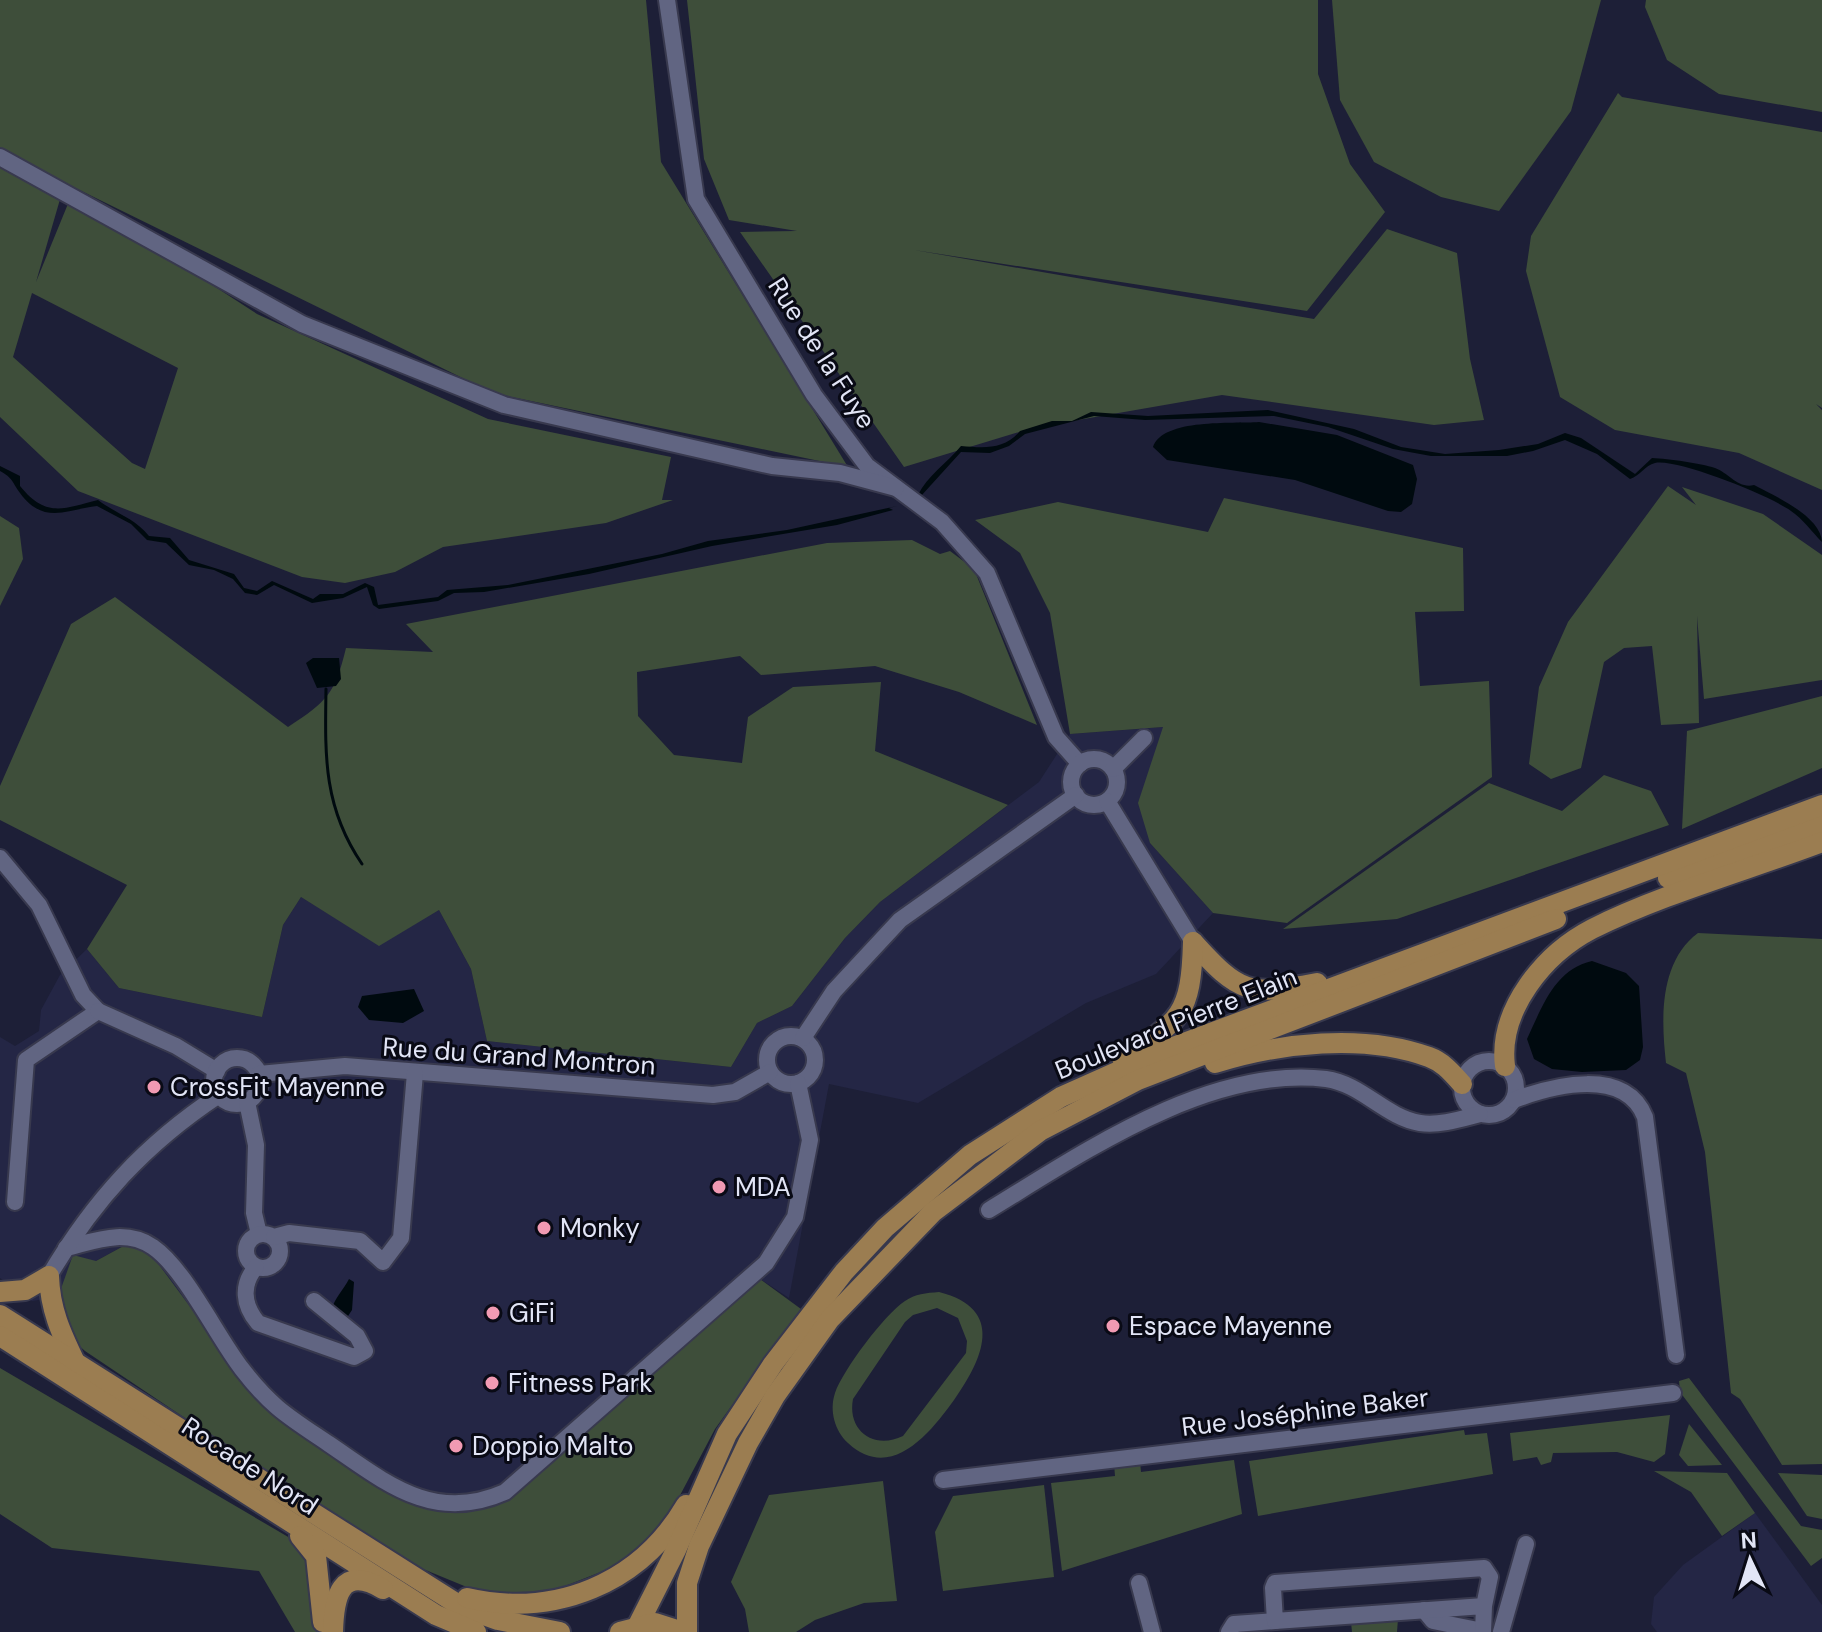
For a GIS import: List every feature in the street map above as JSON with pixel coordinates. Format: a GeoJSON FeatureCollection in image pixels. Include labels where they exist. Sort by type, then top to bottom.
{"type":"FeatureCollection","features":[{"type":"Feature","properties":{"kind":"main road","name":"Boulevard Pierre Elain"},"geometry":{"type":"LineString","coordinates":[[629,1628],[676,1550],[727,1434],[804,1321],[885,1228],[970,1155],[1061,1097],[1173,1047],[1822,805]]}},
{"type":"Feature","properties":{"kind":"main road","name":"Boulevard Pierre Elain"},"geometry":{"type":"LineString","coordinates":[[685,1632],[687,1583],[699,1546],[748,1443],[800,1359],[830,1319],[914,1230],[1040,1131],[1138,1080],[1614,897],[1822,823]]}},
{"type":"Feature","properties":{"kind":"main road"},"geometry":{"type":"LineString","coordinates":[[1509,1070],[1502,1047],[1514,1007],[1553,959],[1591,930],[1822,842]]}},
{"type":"Feature","properties":{"kind":"main road"},"geometry":{"type":"LineString","coordinates":[[1798,851],[1822,859]]}},
{"type":"Feature","properties":{"kind":"main road"},"geometry":{"type":"LineString","coordinates":[[1193,942],[1224,977],[1249,990],[1277,990],[1375,972]]}},
{"type":"Feature","properties":{"kind":"main road"},"geometry":{"type":"LineString","coordinates":[[1061,1097],[1158,1035],[1179,1017],[1192,983],[1193,942]]}},
{"type":"Feature","properties":{"kind":"main road"},"geometry":{"type":"LineString","coordinates":[[1020,1146],[1177,1078],[1267,1049],[1373,1044],[1430,1057],[1462,1089]]}},
{"type":"Feature","properties":{"kind":"main road"},"geometry":{"type":"LineString","coordinates":[[0,1292],[25,1290],[49,1276],[50,1300],[58,1328],[76,1363]]}},
{"type":"Feature","properties":{"kind":"main road","name":"Rocade Nord"},"geometry":{"type":"LineString","coordinates":[[0,1315],[415,1578],[474,1612],[560,1632]]}},
{"type":"Feature","properties":{"kind":"main road","name":"Rocade Nord"},"geometry":{"type":"LineString","coordinates":[[0,1336],[436,1615],[476,1632]]}},
{"type":"Feature","properties":{"kind":"main road","name":"Rocade Nord"},"geometry":{"type":"LineString","coordinates":[[415,1578],[458,1596],[493,1604],[526,1605],[589,1592],[636,1564],[663,1539],[727,1434]]}},
{"type":"Feature","properties":{"kind":"main road"},"geometry":{"type":"LineString","coordinates":[[276,1514],[310,1546],[316,1556],[323,1608],[322,1632]]}},
{"type":"Feature","properties":{"kind":"main road"},"geometry":{"type":"LineString","coordinates":[[333,1632],[336,1595],[349,1582],[370,1582],[408,1604],[436,1615]]}},
{"type":"Feature","properties":{"kind":"main road"},"geometry":{"type":"LineString","coordinates":[[629,1628],[655,1623],[685,1632]]}},
{"type":"Feature","properties":{"kind":"street","name":"Rue de la Fuye"},"geometry":{"type":"LineString","coordinates":[[667,0],[696,199],[814,395],[867,466],[942,522],[987,573],[1056,737],[1080,764]]}},
{"type":"Feature","properties":{"kind":"street"},"geometry":{"type":"LineString","coordinates":[[0,157],[302,324],[504,405],[772,466],[840,473],[896,488]]}},
{"type":"Feature","properties":{"kind":"street"},"geometry":{"type":"LineString","coordinates":[[1113,769],[1144,738]]}},
{"type":"Feature","properties":{"kind":"street"},"geometry":{"type":"LineString","coordinates":[[1102,760],[1113,769],[1117,783],[1107,801],[1087,803],[1076,795],[1073,775],[1080,764],[1102,760]]}},
{"type":"Feature","properties":{"kind":"street"},"geometry":{"type":"LineString","coordinates":[[803,1038],[834,991],[900,920],[1076,795]]}},
{"type":"Feature","properties":{"kind":"street"},"geometry":{"type":"LineString","coordinates":[[1107,801],[1193,942]]}},
{"type":"Feature","properties":{"kind":"street"},"geometry":{"type":"LineString","coordinates":[[0,858],[39,905],[83,995],[98,1011],[176,1046],[217,1071]]}},
{"type":"Feature","properties":{"kind":"street"},"geometry":{"type":"LineString","coordinates":[[15,1202],[26,1060],[98,1011]]}},
{"type":"Feature","properties":{"kind":"street"},"geometry":{"type":"LineString","coordinates":[[787,1036],[803,1038],[812,1048],[816,1062],[810,1075],[798,1083],[782,1083],[770,1072],[767,1057],[773,1043],[787,1036]]}},
{"type":"Feature","properties":{"kind":"street"},"geometry":{"type":"LineString","coordinates":[[235,1059],[250,1062],[259,1074],[260,1087],[247,1102],[232,1103],[219,1095],[215,1083],[217,1071],[235,1059]]}},
{"type":"Feature","properties":{"kind":"street"},"geometry":{"type":"LineString","coordinates":[[1421,1123],[1447,1111],[1462,1089],[1469,1070],[1482,1062],[1559,1087]]}},
{"type":"Feature","properties":{"kind":"street","name":"Rue du Grand Montron"},"geometry":{"type":"LineString","coordinates":[[259,1074],[345,1066],[713,1095],[735,1092],[770,1072]]}},
{"type":"Feature","properties":{"kind":"street"},"geometry":{"type":"LineString","coordinates":[[1509,1070],[1514,1100]]}},
{"type":"Feature","properties":{"kind":"street"},"geometry":{"type":"LineString","coordinates":[[247,1102],[256,1145],[254,1213],[266,1236],[280,1247],[277,1262],[267,1268],[256,1267],[249,1261],[246,1251],[249,1240],[266,1236],[289,1233],[360,1241],[383,1262],[401,1238],[415,1073]]}},
{"type":"Feature","properties":{"kind":"street"},"geometry":{"type":"LineString","coordinates":[[989,1210],[1136,1125],[1213,1094],[1272,1079],[1328,1079],[1352,1086],[1405,1118],[1421,1123],[1503,1112],[1514,1100],[1559,1087],[1619,1088],[1640,1103],[1645,1117],[1676,1355]]}},
{"type":"Feature","properties":{"kind":"street"},"geometry":{"type":"LineString","coordinates":[[66,1248],[121,1235],[149,1245],[177,1275],[241,1368],[278,1411],[393,1488],[430,1502],[486,1500],[505,1492],[766,1263],[795,1217],[811,1135],[798,1083]]}},
{"type":"Feature","properties":{"kind":"street"},"geometry":{"type":"LineString","coordinates":[[1462,1089],[1468,1106],[1480,1114]]}},
{"type":"Feature","properties":{"kind":"street"},"geometry":{"type":"LineString","coordinates":[[49,1276],[90,1210],[153,1143],[219,1095]]}},
{"type":"Feature","properties":{"kind":"street"},"geometry":{"type":"LineString","coordinates":[[256,1267],[245,1289],[250,1312],[258,1323],[354,1357],[365,1351],[357,1336],[314,1301]]}},
{"type":"Feature","properties":{"kind":"street","name":"Rue Joséphine Baker"},"geometry":{"type":"LineString","coordinates":[[943,1480],[1673,1393]]}},
{"type":"Feature","properties":{"kind":"street"},"geometry":{"type":"LineString","coordinates":[[1501,1632],[1526,1544]]}},
{"type":"Feature","properties":{"kind":"street"},"geometry":{"type":"LineString","coordinates":[[1275,1621],[1275,1583],[1484,1568],[1490,1577],[1483,1632],[1429,1621]]}},
{"type":"Feature","properties":{"kind":"street"},"geometry":{"type":"LineString","coordinates":[[1139,1583],[1152,1632]]}},
{"type":"Feature","properties":{"kind":"street"},"geometry":{"type":"LineString","coordinates":[[1229,1632],[1234,1624],[1275,1621],[1311,1625],[1429,1621],[1484,1606]]}},
{"type":"Feature","properties":{"kind":"shaded area"},"geometry":{"type":"Polygon","coordinates":[[[1268,410],[1354,429],[1401,447],[1445,454],[1538,444],[1565,433],[1581,438],[1635,474],[1652,458],[1709,466],[1743,485],[1754,485],[1795,508],[1814,524],[1822,542],[1800,518],[1781,505],[1746,488],[1683,466],[1655,463],[1630,479],[1597,454],[1565,440],[1507,456],[1431,456],[1393,449],[1328,427],[1274,416],[1145,420],[1094,416],[1025,434],[1009,446],[990,453],[961,452],[921,496],[918,495],[961,446],[1001,445],[1020,431],[1052,421],[1072,421],[1091,412],[1148,416],[1268,410]]]}},
{"type":"Feature","properties":{"kind":"shaded area"},"geometry":{"type":"Polygon","coordinates":[[[1259,422],[1337,435],[1413,465],[1417,479],[1412,504],[1401,512],[1388,511],[1295,480],[1167,460],[1153,447],[1159,438],[1184,427],[1259,422]]]}},
{"type":"Feature","properties":{"kind":"shaded area"},"geometry":{"type":"Polygon","coordinates":[[[0,466],[20,476],[20,486],[38,503],[65,508],[98,500],[131,520],[149,536],[170,538],[189,560],[234,574],[244,588],[257,591],[272,581],[313,599],[320,594],[343,594],[365,583],[374,587],[378,605],[438,597],[447,590],[508,585],[662,554],[708,541],[787,530],[897,506],[889,508],[893,510],[837,525],[712,546],[589,574],[484,592],[454,593],[438,601],[379,609],[373,605],[367,587],[343,598],[312,603],[274,585],[257,595],[245,593],[233,579],[214,570],[189,565],[166,543],[147,540],[131,524],[97,506],[57,513],[38,509],[0,471],[0,466]]]}},
{"type":"Feature","properties":{"kind":"shaded area"},"geometry":{"type":"Polygon","coordinates":[[[313,658],[339,658],[341,679],[336,686],[317,688],[306,663],[313,658]]]}},
{"type":"Feature","properties":{"kind":"shaded area"},"geometry":{"type":"Polygon","coordinates":[[[1164,727],[1150,843],[1213,913],[1156,974],[1086,1003],[918,1103],[829,1084],[789,1298],[760,1279],[509,1495],[437,1507],[399,1498],[284,1423],[260,1401],[129,1243],[96,1261],[58,1297],[32,1301],[0,1278],[0,1037],[15,1046],[39,1031],[41,1010],[60,975],[87,949],[119,988],[262,1017],[283,925],[301,897],[379,945],[439,910],[471,969],[487,1041],[731,1067],[757,1023],[792,1006],[845,938],[880,902],[1039,782],[1070,734],[1164,727]]]}},
{"type":"Feature","properties":{"kind":"shaded area"},"geometry":{"type":"Polygon","coordinates":[[[1592,961],[1626,973],[1639,986],[1643,1047],[1640,1060],[1626,1070],[1582,1072],[1552,1069],[1534,1059],[1527,1039],[1544,1002],[1559,981],[1579,965],[1592,961]]]}},
{"type":"Feature","properties":{"kind":"shaded area"},"geometry":{"type":"Polygon","coordinates":[[[414,989],[424,1011],[403,1023],[369,1020],[358,1007],[362,996],[414,989]]]}},
{"type":"Feature","properties":{"kind":"shaded area"},"geometry":{"type":"Polygon","coordinates":[[[349,1279],[354,1282],[352,1310],[346,1319],[332,1309],[349,1279]]]}},
{"type":"Feature","properties":{"kind":"shaded area"},"geometry":{"type":"Polygon","coordinates":[[[1755,1513],[1822,1605],[1822,1632],[1657,1632],[1651,1624],[1654,1597],[1683,1565],[1755,1513]]]}},
{"type":"Feature","properties":{"kind":"green space"},"geometry":{"type":"Polygon","coordinates":[[[0,0],[646,0],[661,162],[848,467],[493,393],[0,151],[0,0]]]}},
{"type":"Feature","properties":{"kind":"green space"},"geometry":{"type":"Polygon","coordinates":[[[687,0],[1318,0],[1318,74],[1350,164],[1385,212],[1307,311],[914,250],[1314,319],[1387,229],[1457,253],[1470,359],[1484,420],[1434,425],[1222,395],[1032,428],[904,467],[740,232],[797,231],[729,220],[704,159],[687,0]]]}},
{"type":"Feature","properties":{"kind":"green space"},"geometry":{"type":"Polygon","coordinates":[[[1332,0],[1601,0],[1571,111],[1499,211],[1441,197],[1374,162],[1340,100],[1332,0]]]}},
{"type":"Feature","properties":{"kind":"green space"},"geometry":{"type":"Polygon","coordinates":[[[1646,0],[1822,0],[1822,112],[1719,94],[1667,60],[1645,7],[1646,0]]]}},
{"type":"Feature","properties":{"kind":"green space"},"geometry":{"type":"Polygon","coordinates":[[[1618,93],[1622,97],[1822,132],[1822,408],[1816,404],[1822,410],[1822,490],[1739,453],[1615,430],[1560,397],[1526,271],[1531,236],[1618,93]]]}},
{"type":"Feature","properties":{"kind":"green space"},"geometry":{"type":"Polygon","coordinates":[[[0,157],[63,189],[36,282],[72,194],[257,314],[488,419],[671,457],[662,500],[673,500],[606,523],[443,547],[395,572],[345,583],[302,577],[78,491],[0,417],[0,157]],[[32,293],[13,357],[132,463],[145,469],[178,368],[32,293]]]}},
{"type":"Feature","properties":{"kind":"green space"},"geometry":{"type":"Polygon","coordinates":[[[1668,486],[1696,505],[1682,487],[1763,514],[1822,555],[1822,680],[1704,699],[1697,616],[1699,723],[1661,725],[1652,646],[1624,648],[1604,662],[1581,768],[1551,779],[1529,764],[1539,687],[1568,622],[1668,486]]]}},
{"type":"Feature","properties":{"kind":"green space"},"geometry":{"type":"Polygon","coordinates":[[[1224,498],[1463,548],[1464,611],[1415,612],[1420,686],[1489,681],[1492,777],[1287,923],[1213,913],[1150,843],[1138,803],[1163,727],[1070,734],[1050,613],[1020,553],[975,520],[1058,502],[1208,532],[1224,498]]]}},
{"type":"Feature","properties":{"kind":"green space"},"geometry":{"type":"Polygon","coordinates":[[[0,516],[19,528],[23,559],[0,606],[0,516]]]}},
{"type":"Feature","properties":{"kind":"green space"},"geometry":{"type":"Polygon","coordinates":[[[912,540],[940,554],[950,551],[974,569],[1037,725],[959,692],[875,666],[761,675],[740,656],[637,672],[638,716],[674,755],[742,763],[748,717],[793,687],[881,682],[875,751],[1008,805],[880,902],[845,938],[792,1006],[757,1023],[731,1067],[487,1041],[471,969],[439,910],[379,946],[301,897],[283,925],[262,1017],[119,988],[87,949],[127,885],[0,820],[0,786],[71,624],[115,597],[288,727],[328,695],[338,676],[346,648],[433,652],[406,624],[827,543],[912,540]]]}},
{"type":"Feature","properties":{"kind":"green space"},"geometry":{"type":"Polygon","coordinates":[[[1822,696],[1822,768],[1682,829],[1687,731],[1822,696]]]}},
{"type":"Feature","properties":{"kind":"green space"},"geometry":{"type":"Polygon","coordinates":[[[1604,775],[1651,791],[1669,825],[1397,919],[1283,929],[1489,783],[1562,811],[1604,775]]]}},
{"type":"Feature","properties":{"kind":"green space"},"geometry":{"type":"Polygon","coordinates":[[[1698,933],[1822,939],[1822,1464],[1782,1465],[1740,1399],[1731,1393],[1705,1152],[1686,1073],[1666,1063],[1664,1046],[1664,1010],[1669,975],[1685,945],[1698,933]]]}},
{"type":"Feature","properties":{"kind":"green space"},"geometry":{"type":"Polygon","coordinates":[[[129,1243],[148,1250],[260,1401],[284,1423],[399,1498],[437,1507],[485,1506],[547,1461],[760,1279],[801,1309],[715,1429],[677,1501],[653,1534],[616,1566],[555,1590],[511,1596],[474,1590],[423,1569],[252,1463],[85,1351],[69,1337],[58,1297],[73,1255],[96,1261],[129,1243]]]}},
{"type":"Feature","properties":{"kind":"green space"},"geometry":{"type":"Polygon","coordinates":[[[939,1292],[960,1300],[974,1310],[981,1323],[980,1352],[973,1368],[954,1400],[922,1438],[894,1455],[879,1458],[864,1454],[843,1438],[837,1427],[833,1407],[839,1383],[855,1357],[896,1308],[921,1294],[939,1292]],[[937,1308],[913,1315],[905,1322],[853,1399],[854,1420],[865,1435],[882,1441],[903,1436],[966,1353],[967,1341],[958,1318],[937,1308]]]}},
{"type":"Feature","properties":{"kind":"green space"},"geometry":{"type":"Polygon","coordinates":[[[0,1368],[307,1548],[320,1618],[316,1632],[295,1632],[259,1571],[52,1548],[0,1514],[0,1368]]]}},
{"type":"Feature","properties":{"kind":"green space"},"geometry":{"type":"Polygon","coordinates":[[[1689,1378],[1801,1526],[1822,1530],[1822,1558],[1811,1566],[1680,1392],[1679,1381],[1689,1378]]]}},
{"type":"Feature","properties":{"kind":"green space"},"geometry":{"type":"Polygon","coordinates":[[[1670,1415],[1665,1454],[1654,1462],[1617,1452],[1553,1453],[1551,1462],[1541,1465],[1537,1457],[1513,1461],[1510,1433],[1670,1415]]]}},
{"type":"Feature","properties":{"kind":"green space"},"geometry":{"type":"Polygon","coordinates":[[[1689,1424],[1722,1465],[1688,1466],[1679,1455],[1689,1424]]]}},
{"type":"Feature","properties":{"kind":"green space"},"geometry":{"type":"Polygon","coordinates":[[[1464,1430],[1465,1435],[1487,1433],[1493,1474],[1258,1516],[1249,1461],[1464,1430]]]}},
{"type":"Feature","properties":{"kind":"green space"},"geometry":{"type":"Polygon","coordinates":[[[1234,1460],[1242,1514],[1062,1571],[1051,1483],[1115,1476],[1114,1464],[1140,1461],[1141,1472],[1234,1460]]]}},
{"type":"Feature","properties":{"kind":"green space"},"geometry":{"type":"Polygon","coordinates":[[[1654,1471],[1727,1473],[1755,1513],[1722,1536],[1691,1492],[1654,1471]]]}},
{"type":"Feature","properties":{"kind":"green space"},"geometry":{"type":"Polygon","coordinates":[[[1778,1473],[1822,1475],[1822,1519],[1807,1516],[1778,1473]]]}},
{"type":"Feature","properties":{"kind":"green space"},"geometry":{"type":"Polygon","coordinates":[[[883,1481],[897,1601],[864,1603],[815,1620],[796,1632],[749,1632],[745,1609],[731,1582],[769,1495],[883,1481]]]}},
{"type":"Feature","properties":{"kind":"green space"},"geometry":{"type":"Polygon","coordinates":[[[1044,1485],[1054,1577],[943,1591],[935,1532],[953,1496],[1044,1485]]]}},
{"type":"Feature","properties":{"kind":"green space"},"geometry":{"type":"Polygon","coordinates":[[[1398,1619],[1397,1632],[1352,1632],[1351,1622],[1398,1619]]]}},
{"type":"Feature","properties":{"kind":"waterway"},"geometry":{"type":"LineString","coordinates":[[326,689],[327,758],[333,801],[349,843],[362,864]]}},
{"type":"Feature","properties":{"kind":"place","name":"CrossFit Mayenne"},"geometry":{"type":"Point","coordinates":[154,1087]}},
{"type":"Feature","properties":{"kind":"place","name":"MDA"},"geometry":{"type":"Point","coordinates":[719,1187]}},
{"type":"Feature","properties":{"kind":"place","name":"Monky"},"geometry":{"type":"Point","coordinates":[544,1228]}},
{"type":"Feature","properties":{"kind":"place","name":"GiFi"},"geometry":{"type":"Point","coordinates":[493,1313]}},
{"type":"Feature","properties":{"kind":"place","name":"Espace Mayenne"},"geometry":{"type":"Point","coordinates":[1113,1326]}},
{"type":"Feature","properties":{"kind":"place","name":"Fitness Park"},"geometry":{"type":"Point","coordinates":[492,1383]}},
{"type":"Feature","properties":{"kind":"place","name":"Doppio Malto"},"geometry":{"type":"Point","coordinates":[456,1446]}}]}
